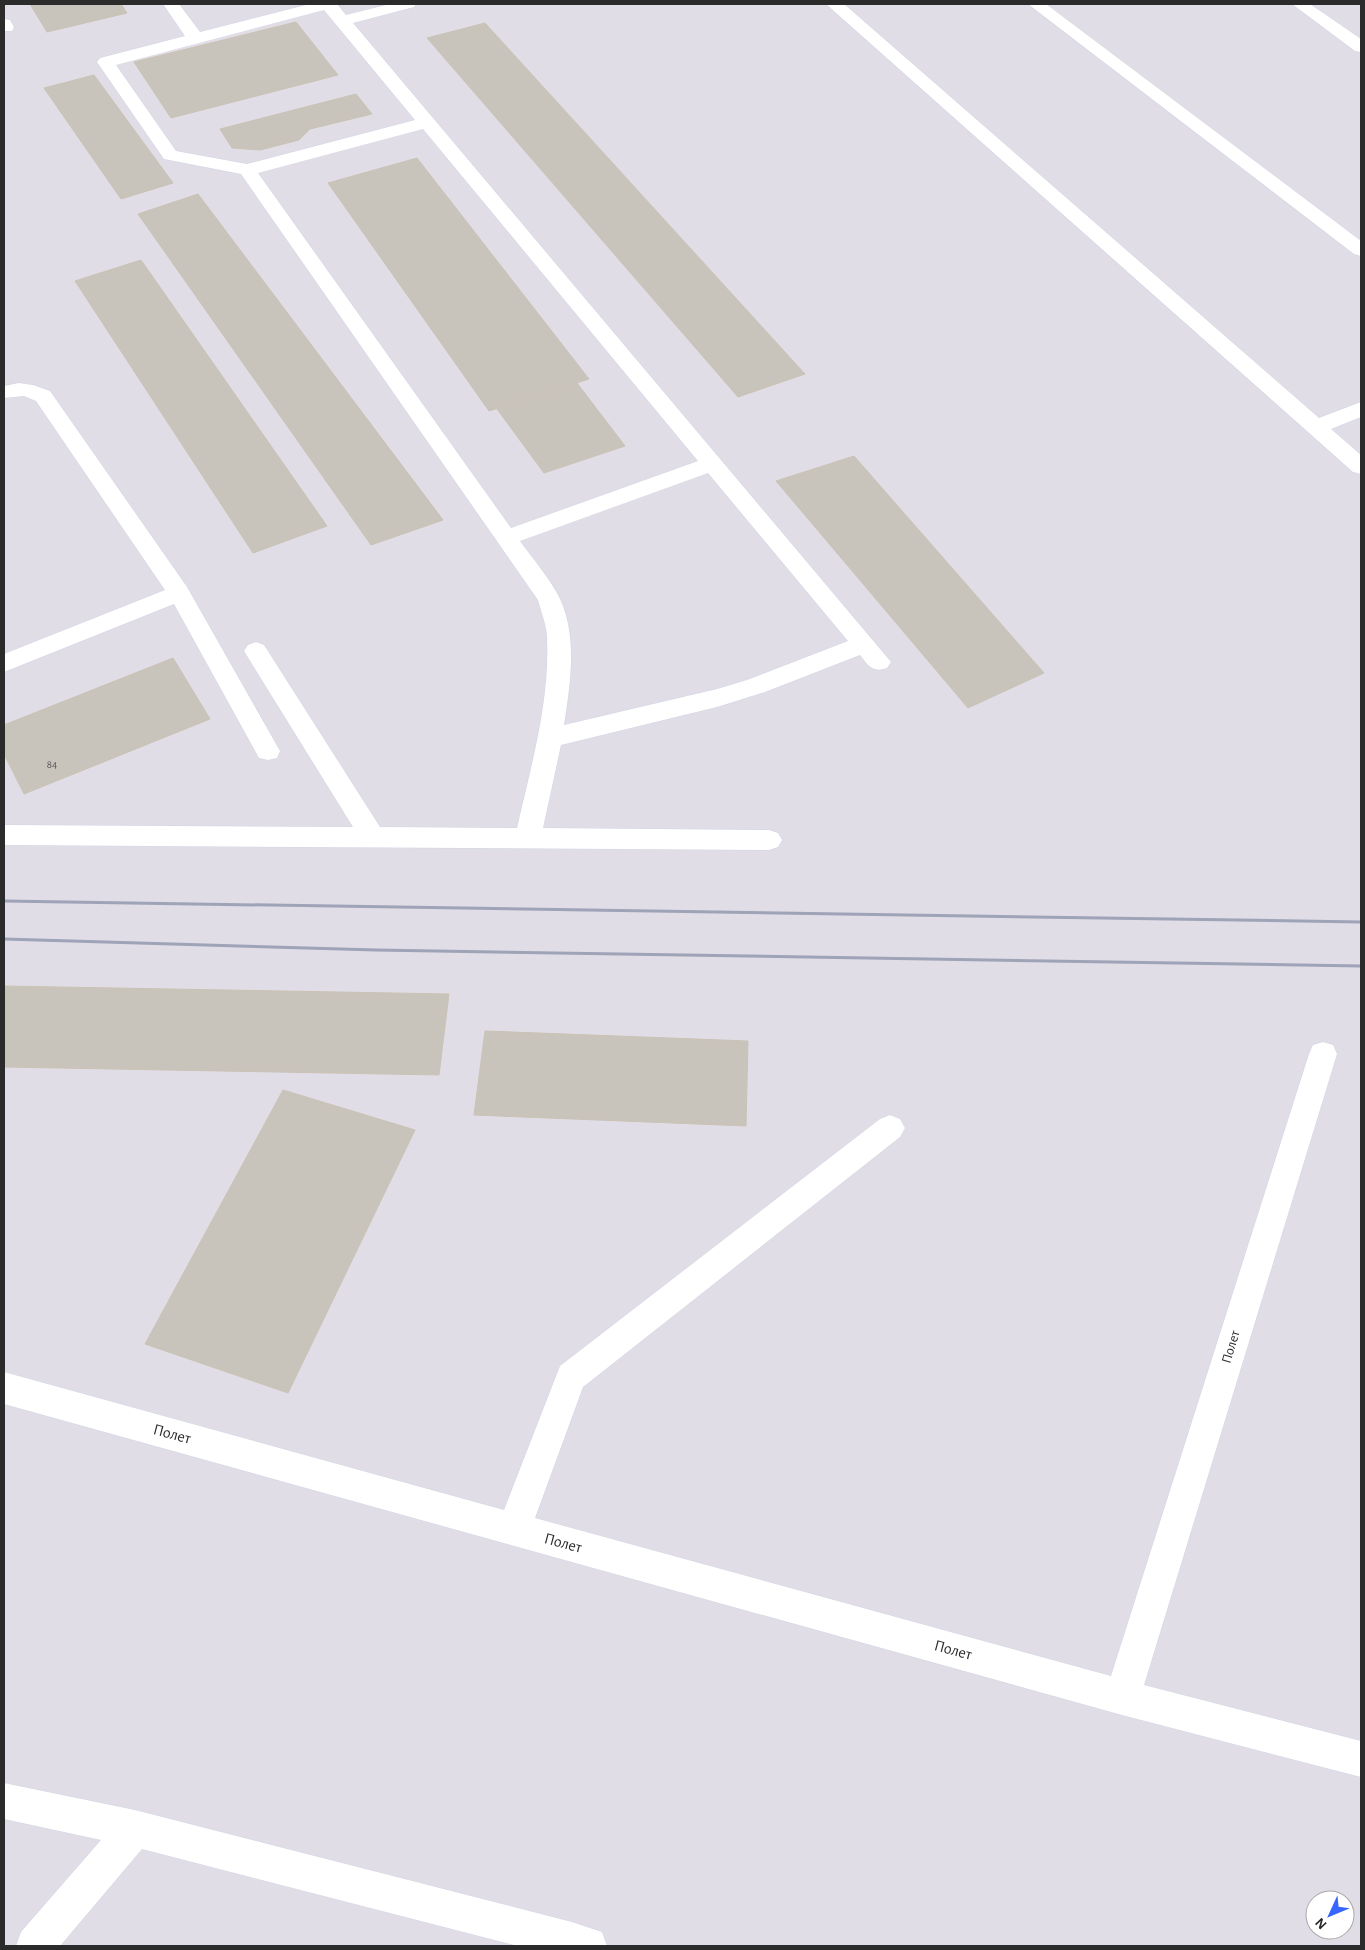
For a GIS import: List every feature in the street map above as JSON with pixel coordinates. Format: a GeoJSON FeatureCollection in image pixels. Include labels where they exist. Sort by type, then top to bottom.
{"type":"FeatureCollection","features":[{"type":"Feature","properties":{"kind":"street"},"geometry":{"type":"LineString","coordinates":[[171,4],[195,38]]}},
{"type":"Feature","properties":{"kind":"street"},"geometry":{"type":"LineString","coordinates":[[427,122],[247,170],[170,155],[106,62],[328,4],[342,21],[427,122],[713,463],[872,653],[716,698],[550,738]]}},
{"type":"Feature","properties":{"kind":"street"},"geometry":{"type":"LineString","coordinates":[[342,21],[408,4]]}},
{"type":"Feature","properties":{"kind":"street"},"geometry":{"type":"LineString","coordinates":[[834,4],[1361,467]]}},
{"type":"Feature","properties":{"kind":"street"},"geometry":{"type":"LineString","coordinates":[[1036,4],[1361,250]]}},
{"type":"Feature","properties":{"kind":"street"},"geometry":{"type":"LineString","coordinates":[[1300,4],[1361,47]]}},
{"type":"Feature","properties":{"kind":"street"},"geometry":{"type":"LineString","coordinates":[[247,170],[549,599],[559,636],[557,692],[550,738],[528,839]]}},
{"type":"Feature","properties":{"kind":"street"},"geometry":{"type":"LineString","coordinates":[[4,392],[18,389],[34,391],[43,396],[179,593],[268,751]]}},
{"type":"Feature","properties":{"kind":"street"},"geometry":{"type":"LineString","coordinates":[[1316,427],[1361,410]]}},
{"type":"Feature","properties":{"kind":"street"},"geometry":{"type":"LineString","coordinates":[[506,538],[713,463]]}},
{"type":"Feature","properties":{"kind":"street"},"geometry":{"type":"LineString","coordinates":[[4,663],[179,593]]}},
{"type":"Feature","properties":{"kind":"street"},"geometry":{"type":"LineString","coordinates":[[256,652],[373,838]]}},
{"type":"Feature","properties":{"kind":"street"},"geometry":{"type":"LineString","coordinates":[[4,835],[769,840]]}},
{"type":"Feature","properties":{"kind":"street","name":"Полет"},"geometry":{"type":"LineString","coordinates":[[1122,1697],[1323,1054]]}},
{"type":"Feature","properties":{"kind":"street"},"geometry":{"type":"LineString","coordinates":[[514,1529],[571,1377],[890,1128]]}},
{"type":"Feature","properties":{"kind":"street","name":"Полет"},"geometry":{"type":"LineString","coordinates":[[4,1388],[1122,1697],[1361,1759]]}},
{"type":"Feature","properties":{"kind":"street"},"geometry":{"type":"LineString","coordinates":[[4,1801],[135,1829],[576,1944]]}},
{"type":"Feature","properties":{"kind":"street"},"geometry":{"type":"LineString","coordinates":[[35,1946],[135,1829]]}},
{"type":"Feature","properties":{"kind":"shaded area"},"geometry":{"type":"Polygon","coordinates":[[[4,4],[1361,4],[1361,1946],[4,1946],[4,4]]]}},
{"type":"Feature","properties":{"kind":"building"},"geometry":{"type":"Polygon","coordinates":[[[30,4],[121,4],[127,13],[47,32],[30,4]]]}},
{"type":"Feature","properties":{"kind":"building"},"geometry":{"type":"Polygon","coordinates":[[[296,22],[338,75],[171,118],[134,62],[296,22]]]}},
{"type":"Feature","properties":{"kind":"building"},"geometry":{"type":"Polygon","coordinates":[[[485,23],[805,374],[738,397],[427,38],[485,23]]]}},
{"type":"Feature","properties":{"kind":"building"},"geometry":{"type":"Polygon","coordinates":[[[94,75],[173,183],[121,199],[44,88],[94,75]]]}},
{"type":"Feature","properties":{"kind":"building"},"geometry":{"type":"Polygon","coordinates":[[[356,94],[372,114],[310,129],[299,140],[260,150],[232,148],[220,129],[356,94]]]}},
{"type":"Feature","properties":{"kind":"building"},"geometry":{"type":"Polygon","coordinates":[[[417,158],[589,379],[489,411],[328,183],[417,158]]]}},
{"type":"Feature","properties":{"kind":"building"},"geometry":{"type":"Polygon","coordinates":[[[198,194],[443,520],[371,545],[138,214],[198,194]]]}},
{"type":"Feature","properties":{"kind":"building"},"geometry":{"type":"Polygon","coordinates":[[[141,260],[327,526],[253,553],[75,281],[141,260]]]}},
{"type":"Feature","properties":{"kind":"building"},"geometry":{"type":"Polygon","coordinates":[[[577,383],[625,446],[544,473],[497,409],[577,383]]]}},
{"type":"Feature","properties":{"kind":"building"},"geometry":{"type":"Polygon","coordinates":[[[854,456],[1044,673],[968,708],[776,481],[854,456]]]}},
{"type":"Feature","properties":{"kind":"building"},"geometry":{"type":"Polygon","coordinates":[[[173,658],[210,719],[24,794],[4,754],[4,725],[173,658]]]}},
{"type":"Feature","properties":{"kind":"building"},"geometry":{"type":"Polygon","coordinates":[[[4,986],[449,994],[439,1075],[4,1067],[4,986]]]}},
{"type":"Feature","properties":{"kind":"building"},"geometry":{"type":"Polygon","coordinates":[[[485,1031],[748,1041],[746,1126],[474,1115],[485,1031]]]}},
{"type":"Feature","properties":{"kind":"building"},"geometry":{"type":"Polygon","coordinates":[[[283,1090],[415,1130],[288,1393],[145,1344],[283,1090]]]}},
{"type":"Feature","properties":{"kind":"railway"},"geometry":{"type":"LineString","coordinates":[[4,901],[1361,922]]}},
{"type":"Feature","properties":{"kind":"railway"},"geometry":{"type":"LineString","coordinates":[[4,939],[376,950],[1361,966]]}}]}
